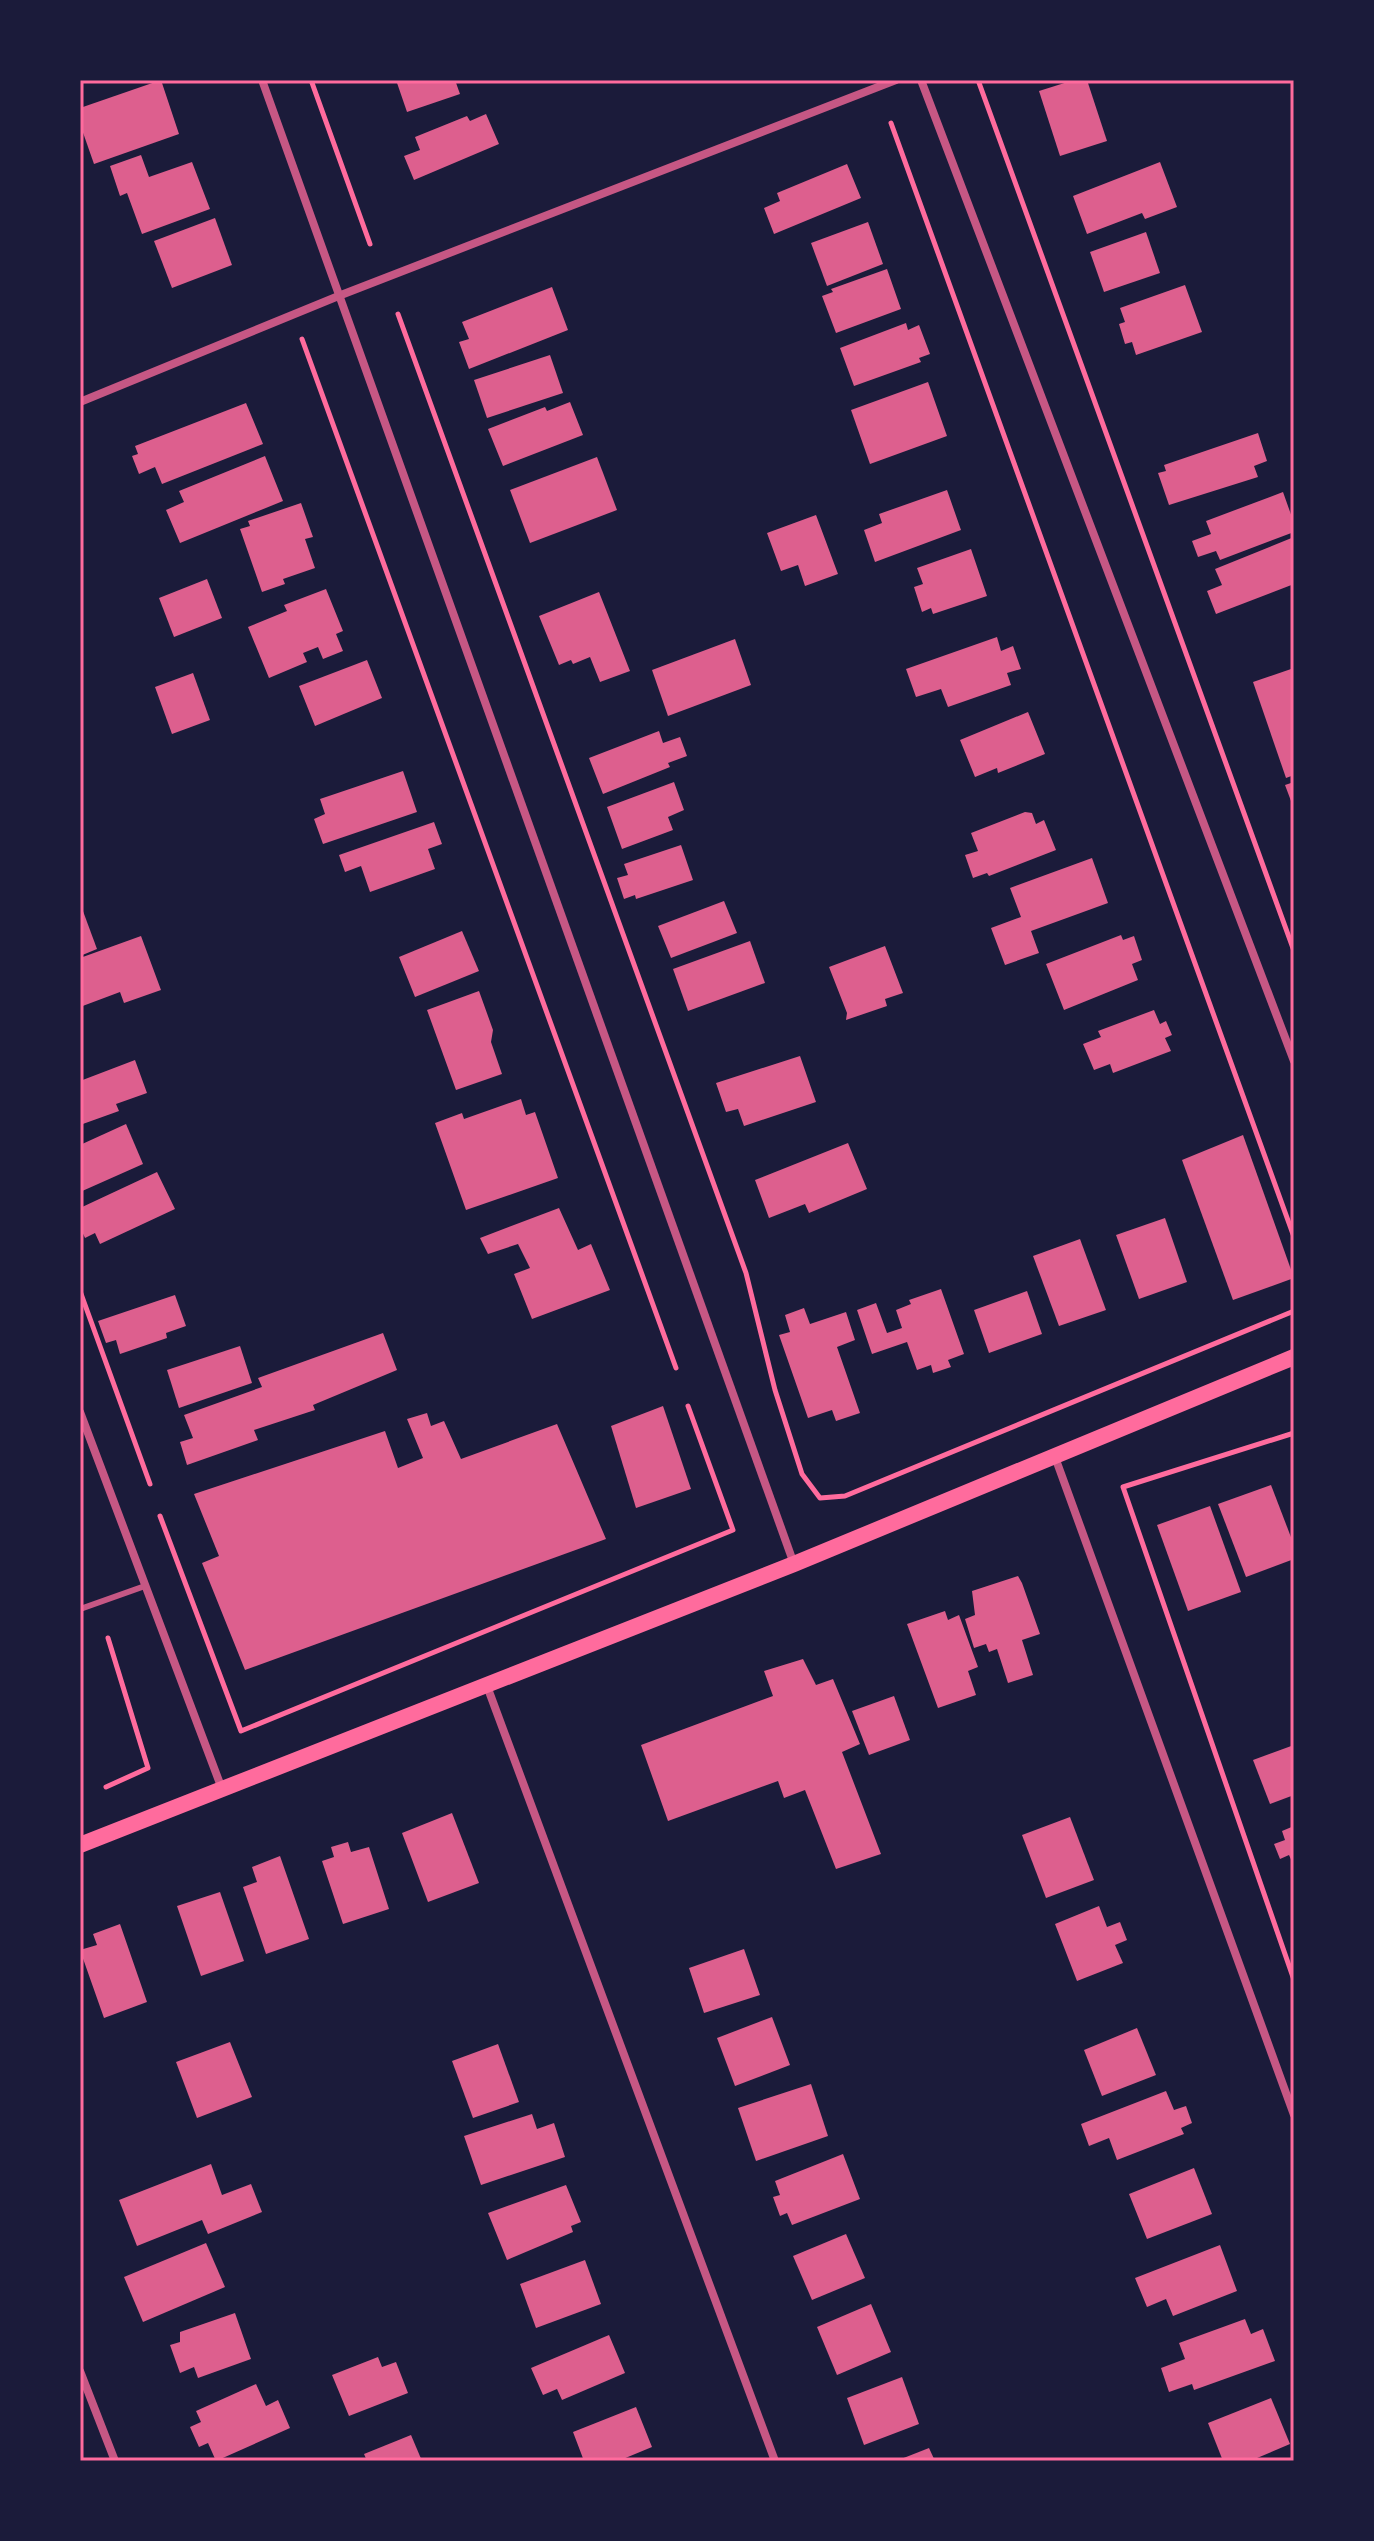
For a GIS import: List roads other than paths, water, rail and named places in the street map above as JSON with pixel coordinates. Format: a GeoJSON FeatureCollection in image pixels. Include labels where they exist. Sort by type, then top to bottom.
{"type":"FeatureCollection","features":[{"type":"Feature","properties":{"kind":"main road"},"geometry":{"type":"LineString","coordinates":[[80,1845],[794,1564],[1294,1357]]}},
{"type":"Feature","properties":{"kind":"street"},"geometry":{"type":"LineString","coordinates":[[262,80],[794,1564]]}},
{"type":"Feature","properties":{"kind":"street"},"geometry":{"type":"LineString","coordinates":[[80,402],[341,295],[896,80]]}},
{"type":"Feature","properties":{"kind":"street"},"geometry":{"type":"LineString","coordinates":[[921,80],[1294,1061]]}},
{"type":"Feature","properties":{"kind":"street"},"geometry":{"type":"LineString","coordinates":[[80,1412],[222,1790]]}},
{"type":"Feature","properties":{"kind":"street"},"geometry":{"type":"LineString","coordinates":[[1055,1457],[1294,2115]]}},
{"type":"Feature","properties":{"kind":"street"},"geometry":{"type":"LineString","coordinates":[[487,1686],[775,2461]]}},
{"type":"Feature","properties":{"kind":"street"},"geometry":{"type":"LineString","coordinates":[[80,2371],[115,2461]]}},
{"type":"Feature","properties":{"kind":"lane"},"geometry":{"type":"LineString","coordinates":[[80,1607],[145,1586]]}}]}
